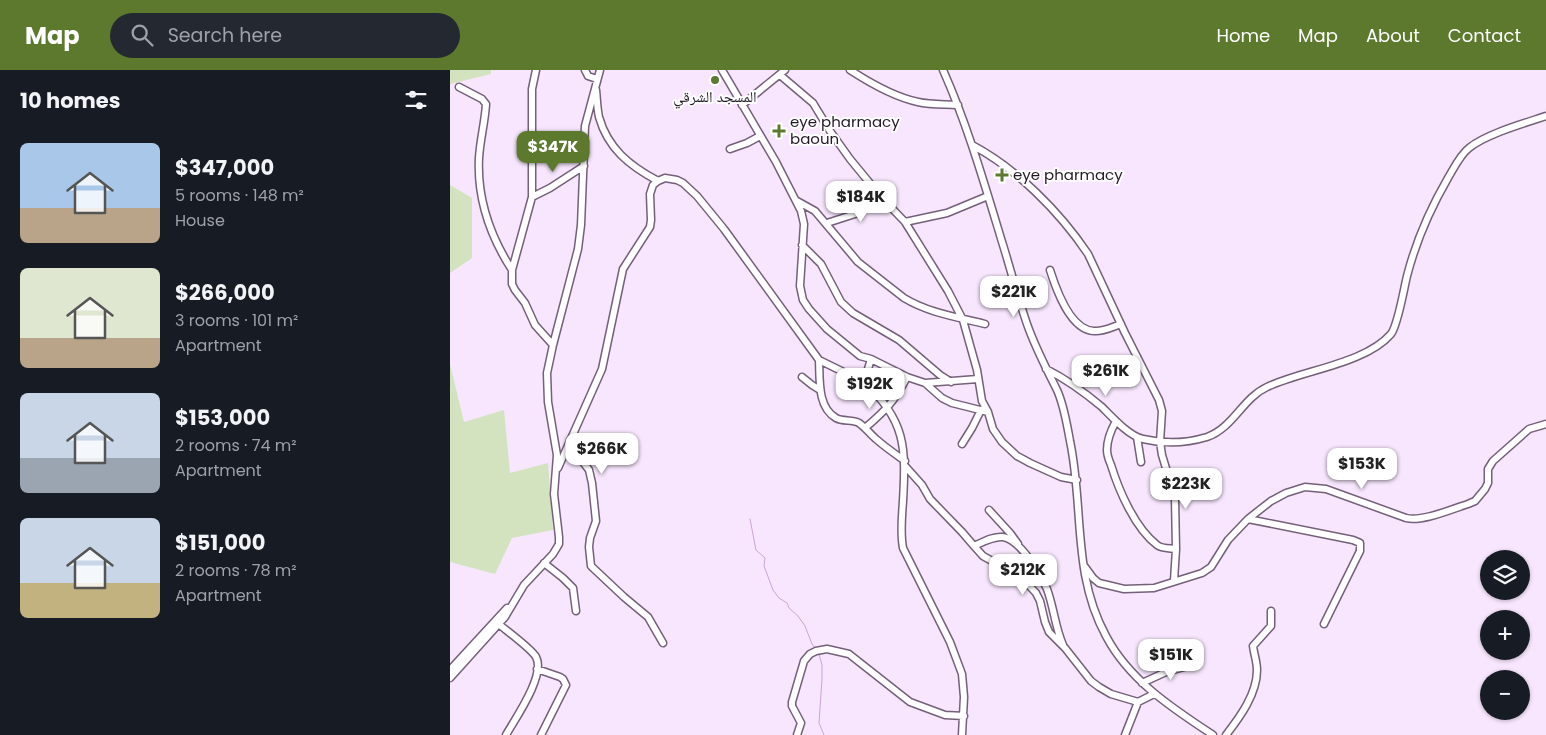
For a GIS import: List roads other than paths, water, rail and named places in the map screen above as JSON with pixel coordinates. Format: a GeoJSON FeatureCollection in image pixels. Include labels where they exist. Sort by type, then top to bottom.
{"type":"FeatureCollection","features":[{"type":"Feature","properties":{"kind":"street"},"geometry":{"type":"LineString","coordinates":[[536,70],[532,89],[532,197],[512,270],[513,287],[525,303],[538,329],[553,345]]}},
{"type":"Feature","properties":{"kind":"street"},"geometry":{"type":"LineString","coordinates":[[585,70],[588,76],[597,79]]}},
{"type":"Feature","properties":{"kind":"street"},"geometry":{"type":"LineString","coordinates":[[450,675],[497,622],[515,600],[524,585],[553,554],[559,544],[554,494],[557,455],[547,386],[549,360],[578,249],[581,226],[585,126],[600,70]]}},
{"type":"Feature","properties":{"kind":"street"},"geometry":{"type":"LineString","coordinates":[[722,70],[797,201],[804,224],[800,286],[803,300],[819,322],[860,356],[871,359],[907,377],[925,383],[978,379]]}},
{"type":"Feature","properties":{"kind":"street"},"geometry":{"type":"LineString","coordinates":[[850,70],[872,83],[908,99],[928,103],[958,105]]}},
{"type":"Feature","properties":{"kind":"street"},"geometry":{"type":"LineString","coordinates":[[943,70],[972,145],[1026,323],[1057,391],[1070,440],[1077,480],[1077,506],[1083,564],[1090,598],[1114,651],[1154,694],[1213,735]]}},
{"type":"Feature","properties":{"kind":"street"},"geometry":{"type":"LineString","coordinates":[[742,104],[782,72],[813,103],[839,145],[882,198],[905,222],[948,291],[963,320],[985,411],[1002,442],[1017,456],[1062,476],[1077,480]]}},
{"type":"Feature","properties":{"kind":"street"},"geometry":{"type":"LineString","coordinates":[[459,86],[482,99],[486,104],[480,151],[480,184],[489,225],[512,270]]}},
{"type":"Feature","properties":{"kind":"street"},"geometry":{"type":"LineString","coordinates":[[596,86],[600,118],[611,142],[631,165],[658,181]]}},
{"type":"Feature","properties":{"kind":"street"},"geometry":{"type":"LineString","coordinates":[[1046,369],[1074,385],[1137,437],[1160,442],[1183,442],[1213,434],[1226,425],[1251,398],[1265,387],[1340,362],[1373,348],[1384,340],[1394,330],[1409,266],[1423,225],[1463,154],[1476,143],[1546,116]]}},
{"type":"Feature","properties":{"kind":"street"},"geometry":{"type":"LineString","coordinates":[[730,149],[760,136]]}},
{"type":"Feature","properties":{"kind":"street"},"geometry":{"type":"LineString","coordinates":[[972,145],[1003,164],[1039,197],[1068,227],[1088,254],[1159,400],[1162,410],[1160,442],[1163,460],[1175,498],[1176,549],[1174,581]]}},
{"type":"Feature","properties":{"kind":"street"},"geometry":{"type":"LineString","coordinates":[[532,197],[584,166]]}},
{"type":"Feature","properties":{"kind":"street"},"geometry":{"type":"LineString","coordinates":[[557,470],[602,369],[623,269],[650,227],[650,194],[658,181],[665,178],[677,180],[697,196],[733,241],[819,360],[864,382],[876,393],[896,420],[905,463],[901,532],[904,548],[950,642],[962,674],[964,685],[962,735]]}},
{"type":"Feature","properties":{"kind":"street"},"geometry":{"type":"LineString","coordinates":[[905,222],[946,213],[988,196]]}},
{"type":"Feature","properties":{"kind":"street"},"geometry":{"type":"LineString","coordinates":[[827,223],[864,210],[882,198]]}},
{"type":"Feature","properties":{"kind":"street"},"geometry":{"type":"LineString","coordinates":[[797,201],[810,208],[827,223],[850,254],[887,286],[911,302],[963,320],[985,324]]}},
{"type":"Feature","properties":{"kind":"street"},"geometry":{"type":"LineString","coordinates":[[802,245],[821,264],[842,302],[853,314],[899,340],[951,382]]}},
{"type":"Feature","properties":{"kind":"street"},"geometry":{"type":"LineString","coordinates":[[1050,270],[1064,303],[1077,325],[1095,332],[1121,324]]}},
{"type":"Feature","properties":{"kind":"street"},"geometry":{"type":"LineString","coordinates":[[864,382],[871,359]]}},
{"type":"Feature","properties":{"kind":"street"},"geometry":{"type":"LineString","coordinates":[[819,360],[820,390],[826,407],[835,418],[855,422],[865,428],[905,463],[930,499],[984,556],[1021,577],[1040,600],[1045,622],[1050,632],[1098,687],[1117,696],[1138,702]]}},
{"type":"Feature","properties":{"kind":"street"},"geometry":{"type":"LineString","coordinates":[[802,377],[820,390]]}},
{"type":"Feature","properties":{"kind":"street"},"geometry":{"type":"LineString","coordinates":[[865,428],[888,408],[898,395],[907,377]]}},
{"type":"Feature","properties":{"kind":"street"},"geometry":{"type":"LineString","coordinates":[[925,383],[942,398],[952,403],[985,411]]}},
{"type":"Feature","properties":{"kind":"street"},"geometry":{"type":"LineString","coordinates":[[962,444],[985,411]]}},
{"type":"Feature","properties":{"kind":"street"},"geometry":{"type":"LineString","coordinates":[[1116,421],[1108,438],[1107,455],[1123,497],[1140,526],[1157,545],[1176,549]]}},
{"type":"Feature","properties":{"kind":"street"},"geometry":{"type":"LineString","coordinates":[[1083,564],[1093,578],[1113,588],[1154,588],[1207,571],[1228,540],[1248,519],[1271,501],[1286,493],[1305,488],[1326,489],[1414,520],[1424,518],[1475,501],[1485,490],[1488,483],[1488,469],[1493,461],[1529,429],[1546,424]]}},
{"type":"Feature","properties":{"kind":"street"},"geometry":{"type":"LineString","coordinates":[[1137,437],[1141,462]]}},
{"type":"Feature","properties":{"kind":"street"},"geometry":{"type":"LineString","coordinates":[[570,440],[576,453],[589,470],[592,483],[596,521],[590,538],[589,556],[591,566],[648,617],[663,643]]}},
{"type":"Feature","properties":{"kind":"street"},"geometry":{"type":"LineString","coordinates":[[989,510],[1010,533],[1032,564],[1046,590],[1058,634],[1065,648]]}},
{"type":"Feature","properties":{"kind":"street"},"geometry":{"type":"LineString","coordinates":[[1248,519],[1360,543],[1360,552],[1324,624]]}},
{"type":"Feature","properties":{"kind":"street"},"geometry":{"type":"LineString","coordinates":[[974,546],[1000,537],[1009,540],[1021,549]]}},
{"type":"Feature","properties":{"kind":"street"},"geometry":{"type":"LineString","coordinates":[[544,563],[573,588],[576,610]]}},
{"type":"Feature","properties":{"kind":"street"},"geometry":{"type":"LineString","coordinates":[[1226,735],[1241,715],[1252,692],[1257,675],[1253,647],[1271,626],[1271,611]]}},
{"type":"Feature","properties":{"kind":"street"},"geometry":{"type":"LineString","coordinates":[[497,622],[536,657],[537,669],[535,682],[506,735]]}},
{"type":"Feature","properties":{"kind":"street"},"geometry":{"type":"LineString","coordinates":[[797,735],[801,723],[792,706],[792,702],[804,661],[810,654],[822,649],[849,654],[910,702],[945,715],[964,716]]}},
{"type":"Feature","properties":{"kind":"street"},"geometry":{"type":"LineString","coordinates":[[1142,682],[1166,672],[1195,664]]}},
{"type":"Feature","properties":{"kind":"street"},"geometry":{"type":"LineString","coordinates":[[537,669],[564,679],[566,686],[540,735]]}},
{"type":"Feature","properties":{"kind":"street"},"geometry":{"type":"LineString","coordinates":[[1125,735],[1138,702],[1154,694]]}},
{"type":"Feature","properties":{"kind":"waterway"},"geometry":{"type":"LineString","coordinates":[[750,519],[756,550],[765,558],[764,566],[773,590],[798,616],[816,649]]}},
{"type":"Feature","properties":{"kind":"waterway"},"geometry":{"type":"LineString","coordinates":[[819,654],[822,665],[819,723],[824,735]]}},
{"type":"Feature","properties":{"kind":"place","name":"المسجد الشرقي"},"geometry":{"type":"Point","coordinates":[715,80]}},
{"type":"Feature","properties":{"kind":"place","name":"eye pharmacy baoun"},"geometry":{"type":"Point","coordinates":[779,131]}},
{"type":"Feature","properties":{"kind":"place","name":"eye pharmacy"},"geometry":{"type":"Point","coordinates":[1002,175]}}]}
